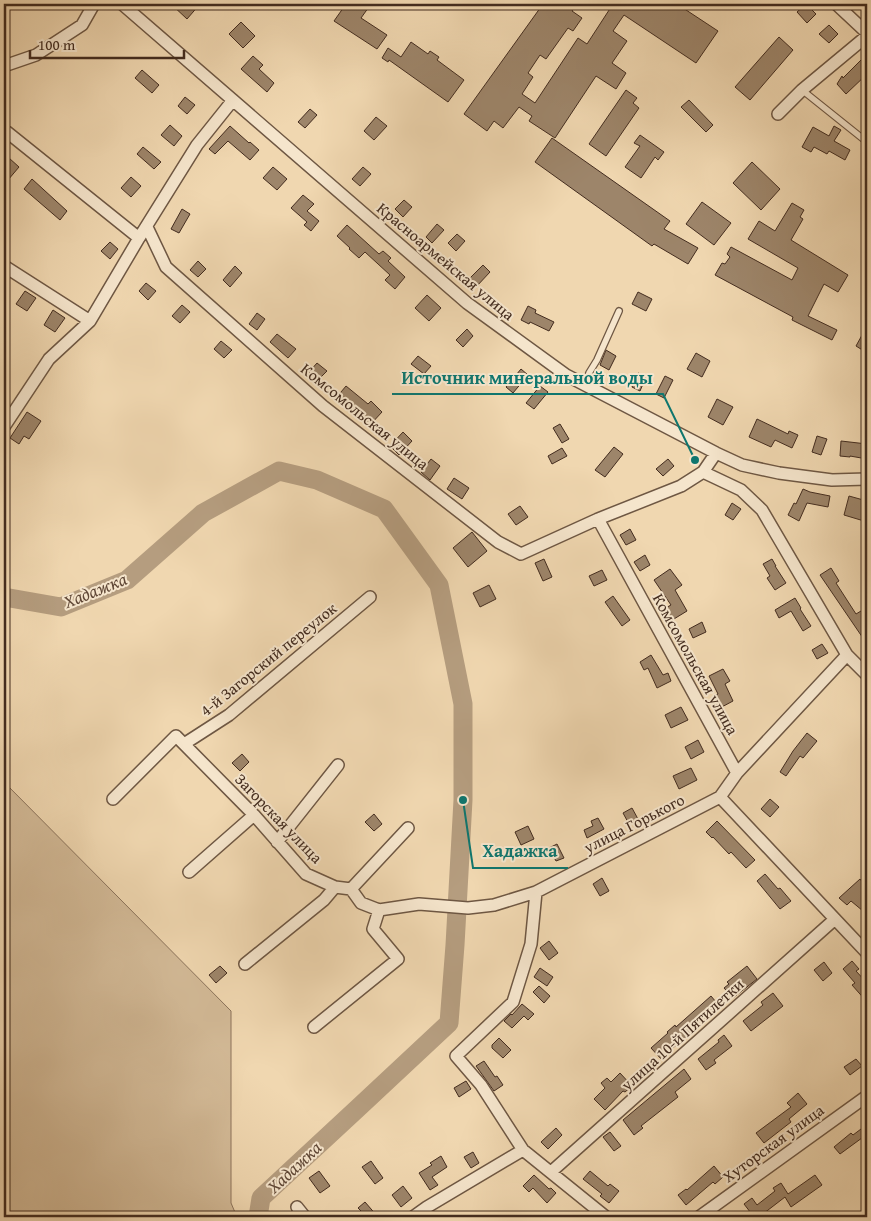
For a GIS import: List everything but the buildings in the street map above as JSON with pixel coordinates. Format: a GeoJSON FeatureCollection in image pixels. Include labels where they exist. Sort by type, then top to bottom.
{"type":"FeatureCollection","features":[{"type":"Feature","properties":{"kind":"street"},"geometry":{"type":"LineString","coordinates":[[4,66],[36,55],[82,25],[94,4]]}},
{"type":"Feature","properties":{"kind":"street","name":"Красноармейская улица"},"geometry":{"type":"LineString","coordinates":[[122,4],[467,303],[566,375],[716,454],[742,465],[779,473],[832,480],[867,479]]}},
{"type":"Feature","properties":{"kind":"street"},"geometry":{"type":"LineString","coordinates":[[778,114],[802,90],[867,34],[836,4]]}},
{"type":"Feature","properties":{"kind":"street"},"geometry":{"type":"LineString","coordinates":[[4,427],[48,359],[90,321],[197,146],[233,100]]}},
{"type":"Feature","properties":{"kind":"street"},"geometry":{"type":"LineString","coordinates":[[6,132],[140,238]]}},
{"type":"Feature","properties":{"kind":"street","name":"Комсомольская улица"},"geometry":{"type":"LineString","coordinates":[[147,227],[166,267],[323,406],[498,542],[521,554],[598,519],[681,486],[703,472]]}},
{"type":"Feature","properties":{"kind":"street"},"geometry":{"type":"LineString","coordinates":[[4,266],[90,321]]}},
{"type":"Feature","properties":{"kind":"street"},"geometry":{"type":"LineString","coordinates":[[716,454],[703,472],[741,490],[762,510],[847,655],[867,675]]}},
{"type":"Feature","properties":{"kind":"street","name":"Комсомольская улица"},"geometry":{"type":"LineString","coordinates":[[598,519],[737,773]]}},
{"type":"Feature","properties":{"kind":"street","name":"4-й Загорский переулок"},"geometry":{"type":"LineString","coordinates":[[113,800],[180,740],[229,715],[370,597]]}},
{"type":"Feature","properties":{"kind":"street","name":"улица Горького"},"geometry":{"type":"LineString","coordinates":[[379,910],[419,904],[468,908],[494,906],[536,892],[720,797],[737,773],[847,655]]}},
{"type":"Feature","properties":{"kind":"street","name":"Загорская улица"},"geometry":{"type":"LineString","coordinates":[[180,740],[254,816],[306,874],[335,887],[351,888]]}},
{"type":"Feature","properties":{"kind":"street"},"geometry":{"type":"LineString","coordinates":[[278,842],[338,765]]}},
{"type":"Feature","properties":{"kind":"street"},"geometry":{"type":"LineString","coordinates":[[720,797],[867,954]]}},
{"type":"Feature","properties":{"kind":"street"},"geometry":{"type":"LineString","coordinates":[[189,872],[254,816]]}},
{"type":"Feature","properties":{"kind":"street"},"geometry":{"type":"LineString","coordinates":[[314,1027],[398,959],[373,929],[379,910],[361,903],[351,888],[408,828]]}},
{"type":"Feature","properties":{"kind":"street"},"geometry":{"type":"LineString","coordinates":[[245,964],[324,900],[335,887]]}},
{"type":"Feature","properties":{"kind":"street"},"geometry":{"type":"LineString","coordinates":[[536,892],[531,944],[513,1002],[456,1056],[480,1085],[523,1150],[606,1217]]}},
{"type":"Feature","properties":{"kind":"street","name":"улица 10-й Пятилетки"},"geometry":{"type":"LineString","coordinates":[[551,1172],[835,919]]}},
{"type":"Feature","properties":{"kind":"street","name":"Хуторская улица"},"geometry":{"type":"LineString","coordinates":[[699,1217],[867,1096]]}},
{"type":"Feature","properties":{"kind":"street"},"geometry":{"type":"LineString","coordinates":[[413,1217],[427,1206],[523,1150]]}},
{"type":"Feature","properties":{"kind":"street"},"geometry":{"type":"LineString","coordinates":[[297,1207],[305,1217]]}},
{"type":"Feature","properties":{"kind":"lane"},"geometry":{"type":"LineString","coordinates":[[802,90],[867,142]]}},
{"type":"Feature","properties":{"kind":"lane"},"geometry":{"type":"LineString","coordinates":[[585,385],[619,312]]}},
{"type":"Feature","properties":{"kind":"shaded area"},"geometry":{"type":"Polygon","coordinates":[[[4,782],[231,1011],[231,1203],[237,1217],[4,1217],[4,782]]]}},
{"type":"Feature","properties":{"kind":"waterway","name":"Хадажка"},"geometry":{"type":"LineString","coordinates":[[4,597],[61,607],[127,580],[203,513],[279,471],[317,480],[384,509],[439,585],[463,704],[463,800],[449,1023],[261,1198],[258,1217]]}},
{"type":"Feature","properties":{"kind":"place","name":"Источник минеральной воды"},"geometry":{"type":"Point","coordinates":[695,460]}},
{"type":"Feature","properties":{"kind":"place","name":"Хадажка"},"geometry":{"type":"Point","coordinates":[463,800]}}]}
